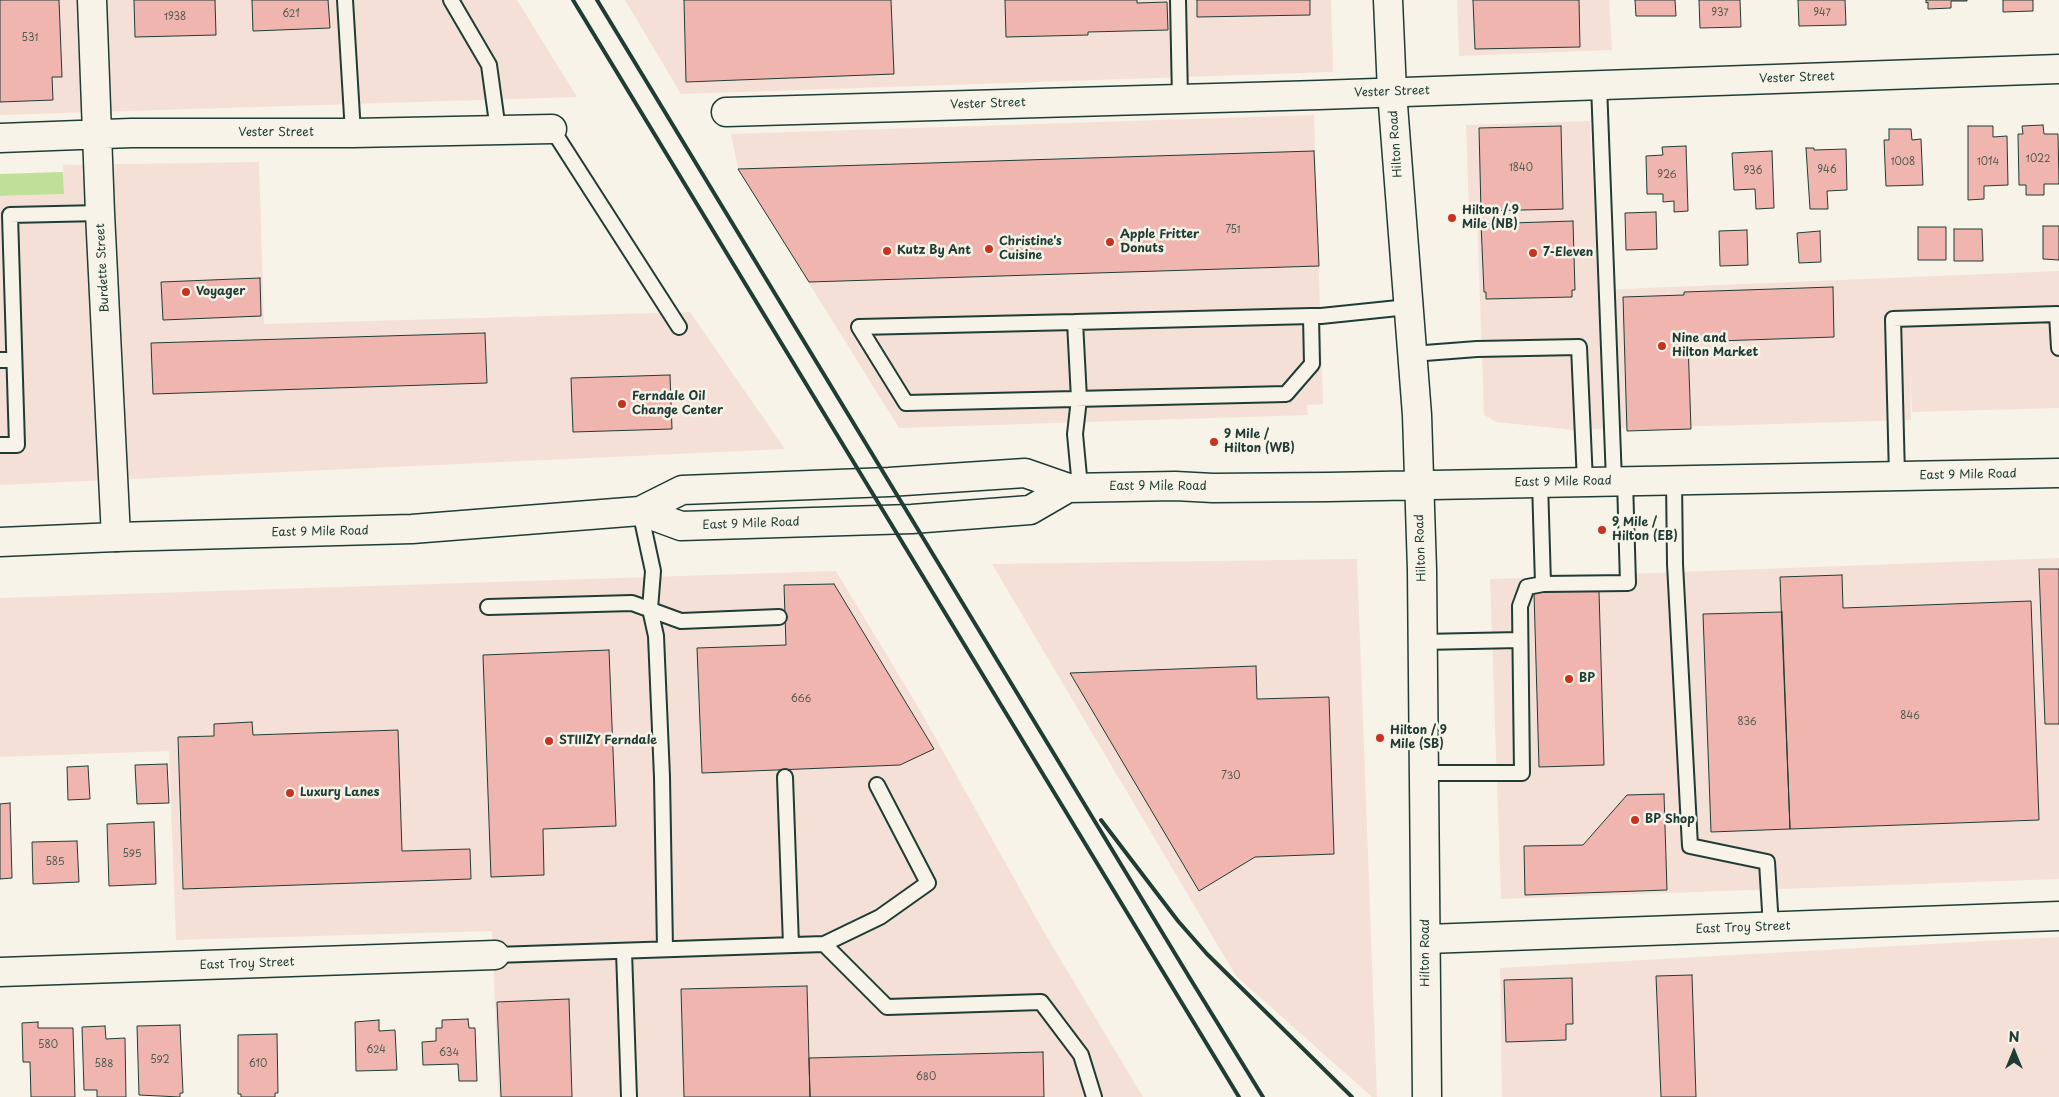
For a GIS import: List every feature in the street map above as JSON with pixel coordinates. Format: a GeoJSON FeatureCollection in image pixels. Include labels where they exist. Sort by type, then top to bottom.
{"type":"FeatureCollection","features":[{"type":"Feature","properties":{"kind":"street","name":"Burdette Street"},"geometry":{"type":"LineString","coordinates":[[92,0],[100,213],[116,537]]}},
{"type":"Feature","properties":{"kind":"street","name":"Hilton Road"},"geometry":{"type":"LineString","coordinates":[[1388,0],[1392,92],[1417,415],[1424,773],[1427,1097]]}},
{"type":"Feature","properties":{"kind":"street","name":"Vester Street"},"geometry":{"type":"LineString","coordinates":[[726,112],[2059,69]]}},
{"type":"Feature","properties":{"kind":"street","name":"Vester Street"},"geometry":{"type":"LineString","coordinates":[[0,138],[98,134],[353,133],[552,129]]}},
{"type":"Feature","properties":{"kind":"street","name":"East 9 Mile Road"},"geometry":{"type":"LineString","coordinates":[[0,542],[116,537],[412,530],[640,511],[682,490],[889,482],[1025,473],[1074,488],[1175,486],[1222,488],[2059,473]]}},
{"type":"Feature","properties":{"kind":"street","name":"East 9 Mile Road"},"geometry":{"type":"LineString","coordinates":[[640,511],[680,526],[904,520],[1030,510],[1074,488]]}},
{"type":"Feature","properties":{"kind":"street","name":"East Troy Street"},"geometry":{"type":"LineString","coordinates":[[1426,939],[2059,916]]}},
{"type":"Feature","properties":{"kind":"street","name":"East Troy Street"},"geometry":{"type":"LineString","coordinates":[[0,972],[495,955]]}},
{"type":"Feature","properties":{"kind":"lane"},"geometry":{"type":"LineString","coordinates":[[345,0],[353,133]]}},
{"type":"Feature","properties":{"kind":"lane"},"geometry":{"type":"LineString","coordinates":[[451,0],[489,65],[498,130]]}},
{"type":"Feature","properties":{"kind":"lane"},"geometry":{"type":"LineString","coordinates":[[1178,0],[1180,98]]}},
{"type":"Feature","properties":{"kind":"lane"},"geometry":{"type":"LineString","coordinates":[[1424,773],[1522,773],[1520,606],[1527,586],[1543,584],[1628,583],[1620,481],[1599,85]]}},
{"type":"Feature","properties":{"kind":"lane"},"geometry":{"type":"LineString","coordinates":[[552,129],[679,327]]}},
{"type":"Feature","properties":{"kind":"lane"},"geometry":{"type":"LineString","coordinates":[[0,445],[17,445],[7,360],[5,216],[100,213]]}},
{"type":"Feature","properties":{"kind":"lane"},"geometry":{"type":"LineString","coordinates":[[1311,316],[1312,364],[1286,394],[906,403],[859,327],[1311,316],[1408,307]]}},
{"type":"Feature","properties":{"kind":"lane"},"geometry":{"type":"LineString","coordinates":[[1897,476],[1893,319],[2057,314],[2059,348]]}},
{"type":"Feature","properties":{"kind":"lane"},"geometry":{"type":"LineString","coordinates":[[1074,488],[1075,434],[1079,399],[1075,322]]}},
{"type":"Feature","properties":{"kind":"lane"},"geometry":{"type":"LineString","coordinates":[[1412,354],[1477,349],[1579,347],[1586,482]]}},
{"type":"Feature","properties":{"kind":"lane"},"geometry":{"type":"LineString","coordinates":[[1674,480],[1675,564],[1690,846],[1767,862],[1771,927]]}},
{"type":"Feature","properties":{"kind":"lane"},"geometry":{"type":"LineString","coordinates":[[1540,482],[1543,584]]}},
{"type":"Feature","properties":{"kind":"lane"},"geometry":{"type":"LineString","coordinates":[[640,511],[653,571],[650,609],[656,636],[662,777],[665,949]]}},
{"type":"Feature","properties":{"kind":"lane"},"geometry":{"type":"LineString","coordinates":[[488,607],[632,602],[680,621],[779,617]]}},
{"type":"Feature","properties":{"kind":"lane"},"geometry":{"type":"LineString","coordinates":[[1422,642],[1520,640]]}},
{"type":"Feature","properties":{"kind":"lane"},"geometry":{"type":"LineString","coordinates":[[785,777],[791,945]]}},
{"type":"Feature","properties":{"kind":"lane"},"geometry":{"type":"LineString","coordinates":[[495,955],[824,944],[880,917],[928,883],[877,785]]}},
{"type":"Feature","properties":{"kind":"lane"},"geometry":{"type":"LineString","coordinates":[[824,944],[887,1007],[1041,1002],[1081,1055],[1094,1097]]}},
{"type":"Feature","properties":{"kind":"lane"},"geometry":{"type":"LineString","coordinates":[[624,951],[628,1097]]}},
{"type":"Feature","properties":{"kind":"shaded area"},"geometry":{"type":"Polygon","coordinates":[[[0,0],[517,0],[577,97],[0,115],[0,0]]]}},
{"type":"Feature","properties":{"kind":"shaded area"},"geometry":{"type":"Polygon","coordinates":[[[625,0],[1331,0],[1333,72],[681,94],[625,0]]]}},
{"type":"Feature","properties":{"kind":"shaded area"},"geometry":{"type":"Polygon","coordinates":[[[1457,0],[1609,0],[1612,50],[1459,56],[1457,0]]]}},
{"type":"Feature","properties":{"kind":"shaded area"},"geometry":{"type":"Polygon","coordinates":[[[1314,115],[1323,404],[1307,405],[1308,415],[899,428],[738,169],[731,134],[1314,115]]]}},
{"type":"Feature","properties":{"kind":"shaded area"},"geometry":{"type":"Polygon","coordinates":[[[1590,121],[1598,290],[2059,271],[2059,408],[1912,412],[1910,368],[1911,420],[1573,430],[1496,422],[1484,415],[1477,214],[1469,213],[1466,125],[1590,121]]]}},
{"type":"Feature","properties":{"kind":"shaded area"},"geometry":{"type":"Polygon","coordinates":[[[259,162],[264,324],[690,312],[785,449],[0,485],[0,196],[64,194],[63,165],[259,162]]]}},
{"type":"Feature","properties":{"kind":"shaded area"},"geometry":{"type":"Polygon","coordinates":[[[2059,558],[2059,879],[1501,899],[1490,579],[2059,558]]]}},
{"type":"Feature","properties":{"kind":"shaded area"},"geometry":{"type":"Polygon","coordinates":[[[1357,559],[1377,1097],[1372,1097],[1236,976],[992,564],[1357,559]]]}},
{"type":"Feature","properties":{"kind":"shaded area"},"geometry":{"type":"Polygon","coordinates":[[[836,571],[920,710],[1044,932],[1143,1097],[499,1097],[492,931],[176,940],[169,751],[0,757],[0,598],[836,571]]]}},
{"type":"Feature","properties":{"kind":"shaded area"},"geometry":{"type":"Polygon","coordinates":[[[2059,937],[2059,1097],[1502,1097],[1500,968],[2059,937]]]}},
{"type":"Feature","properties":{"kind":"green space"},"geometry":{"type":"Polygon","coordinates":[[[63,172],[64,194],[0,196],[0,174],[63,172]]]}},
{"type":"Feature","properties":{"kind":"building"},"geometry":{"type":"Polygon","coordinates":[[[0,0],[59,0],[62,77],[52,77],[53,100],[0,102],[0,0]]]}},
{"type":"Feature","properties":{"kind":"building"},"geometry":{"type":"Polygon","coordinates":[[[134,0],[215,0],[216,35],[135,37],[134,0]]]}},
{"type":"Feature","properties":{"kind":"building"},"geometry":{"type":"Polygon","coordinates":[[[252,0],[328,0],[330,28],[253,31],[252,0]]]}},
{"type":"Feature","properties":{"kind":"building"},"geometry":{"type":"Polygon","coordinates":[[[684,0],[891,0],[894,74],[686,82],[684,0]]]}},
{"type":"Feature","properties":{"kind":"building"},"geometry":{"type":"Polygon","coordinates":[[[1005,0],[1137,0],[1137,3],[1167,2],[1168,30],[1088,32],[1088,35],[1006,37],[1005,0]]]}},
{"type":"Feature","properties":{"kind":"building"},"geometry":{"type":"Polygon","coordinates":[[[1197,0],[1310,0],[1310,15],[1197,17],[1197,0]]]}},
{"type":"Feature","properties":{"kind":"building"},"geometry":{"type":"Polygon","coordinates":[[[1473,0],[1579,0],[1580,47],[1475,49],[1473,0]]]}},
{"type":"Feature","properties":{"kind":"building"},"geometry":{"type":"Polygon","coordinates":[[[1635,0],[1675,0],[1676,16],[1636,16],[1635,0]]]}},
{"type":"Feature","properties":{"kind":"building"},"geometry":{"type":"Polygon","coordinates":[[[1699,0],[1740,0],[1741,27],[1700,28],[1699,0]]]}},
{"type":"Feature","properties":{"kind":"building"},"geometry":{"type":"Polygon","coordinates":[[[1798,0],[1845,0],[1846,25],[1799,26],[1798,0]]]}},
{"type":"Feature","properties":{"kind":"building"},"geometry":{"type":"Polygon","coordinates":[[[1926,0],[1967,1],[1951,1],[1951,8],[1928,9],[1928,2],[1926,3],[1926,0]]]}},
{"type":"Feature","properties":{"kind":"building"},"geometry":{"type":"Polygon","coordinates":[[[2003,0],[2033,0],[2033,11],[2003,12],[2003,0]]]}},
{"type":"Feature","properties":{"kind":"building"},"geometry":{"type":"Polygon","coordinates":[[[2043,125],[2044,134],[2058,134],[2059,184],[2044,184],[2044,195],[2026,195],[2026,185],[2019,185],[2018,134],[2023,134],[2022,126],[2043,125]]]}},
{"type":"Feature","properties":{"kind":"building"},"geometry":{"type":"Polygon","coordinates":[[[1561,126],[1563,209],[1481,211],[1479,128],[1561,126]]]}},
{"type":"Feature","properties":{"kind":"building"},"geometry":{"type":"Polygon","coordinates":[[[1968,126],[1993,126],[1993,137],[2007,136],[2008,185],[1984,186],[1984,199],[1968,200],[1968,126]]]}},
{"type":"Feature","properties":{"kind":"building"},"geometry":{"type":"Polygon","coordinates":[[[1889,129],[1911,129],[1912,140],[1921,139],[1923,185],[1886,186],[1884,140],[1889,140],[1889,129]]]}},
{"type":"Feature","properties":{"kind":"building"},"geometry":{"type":"Polygon","coordinates":[[[1686,146],[1688,211],[1674,212],[1674,201],[1663,202],[1663,194],[1647,194],[1646,156],[1663,155],[1662,147],[1686,146]]]}},
{"type":"Feature","properties":{"kind":"building"},"geometry":{"type":"Polygon","coordinates":[[[1806,148],[1814,148],[1814,150],[1846,149],[1847,190],[1827,191],[1828,209],[1810,209],[1806,148]]]}},
{"type":"Feature","properties":{"kind":"building"},"geometry":{"type":"Polygon","coordinates":[[[1314,151],[1319,266],[809,282],[738,169],[1314,151]]]}},
{"type":"Feature","properties":{"kind":"building"},"geometry":{"type":"Polygon","coordinates":[[[1772,151],[1774,208],[1756,209],[1755,189],[1734,190],[1732,153],[1772,151]]]}},
{"type":"Feature","properties":{"kind":"building"},"geometry":{"type":"Polygon","coordinates":[[[1656,212],[1657,249],[1626,250],[1625,213],[1656,212]]]}},
{"type":"Feature","properties":{"kind":"building"},"geometry":{"type":"Polygon","coordinates":[[[1573,221],[1575,290],[1572,290],[1572,297],[1486,299],[1486,292],[1484,292],[1481,224],[1573,221]]]}},
{"type":"Feature","properties":{"kind":"building"},"geometry":{"type":"Polygon","coordinates":[[[2043,226],[2059,226],[2059,260],[2043,259],[2043,226]]]}},
{"type":"Feature","properties":{"kind":"building"},"geometry":{"type":"Polygon","coordinates":[[[1918,227],[1946,227],[1946,260],[1918,260],[1918,227]]]}},
{"type":"Feature","properties":{"kind":"building"},"geometry":{"type":"Polygon","coordinates":[[[1954,229],[1982,229],[1983,261],[1954,261],[1954,229]]]}},
{"type":"Feature","properties":{"kind":"building"},"geometry":{"type":"Polygon","coordinates":[[[1747,230],[1748,265],[1720,266],[1719,231],[1747,230]]]}},
{"type":"Feature","properties":{"kind":"building"},"geometry":{"type":"Polygon","coordinates":[[[1820,231],[1821,262],[1799,263],[1797,233],[1820,231]]]}},
{"type":"Feature","properties":{"kind":"building"},"geometry":{"type":"Polygon","coordinates":[[[260,278],[261,316],[163,320],[161,282],[260,278]]]}},
{"type":"Feature","properties":{"kind":"building"},"geometry":{"type":"Polygon","coordinates":[[[1833,287],[1834,337],[1688,342],[1691,429],[1627,431],[1623,297],[1684,295],[1684,292],[1833,287]]]}},
{"type":"Feature","properties":{"kind":"building"},"geometry":{"type":"Polygon","coordinates":[[[485,333],[487,383],[153,394],[151,343],[485,333]]]}},
{"type":"Feature","properties":{"kind":"building","name":"Ferndale Oil Change Center"},"geometry":{"type":"Polygon","coordinates":[[[670,375],[672,429],[573,432],[571,378],[670,375]]]}},
{"type":"Feature","properties":{"kind":"building"},"geometry":{"type":"Polygon","coordinates":[[[2039,569],[2059,569],[2059,724],[2045,724],[2039,569]]]}},
{"type":"Feature","properties":{"kind":"building"},"geometry":{"type":"Polygon","coordinates":[[[1842,575],[1843,608],[2031,601],[2039,820],[1790,829],[1780,577],[1842,575]]]}},
{"type":"Feature","properties":{"kind":"building"},"geometry":{"type":"Polygon","coordinates":[[[834,584],[934,749],[900,765],[702,773],[697,648],[786,645],[784,585],[834,584]]]}},
{"type":"Feature","properties":{"kind":"building","name":"BP"},"geometry":{"type":"Polygon","coordinates":[[[1599,591],[1604,765],[1539,767],[1534,592],[1599,591]]]}},
{"type":"Feature","properties":{"kind":"building"},"geometry":{"type":"Polygon","coordinates":[[[1782,612],[1790,829],[1711,832],[1703,614],[1782,612]]]}},
{"type":"Feature","properties":{"kind":"building","name":"STIIIZY Ferndale"},"geometry":{"type":"Polygon","coordinates":[[[609,650],[616,826],[543,829],[544,875],[491,877],[483,655],[609,650]]]}},
{"type":"Feature","properties":{"kind":"building"},"geometry":{"type":"Polygon","coordinates":[[[1256,666],[1257,699],[1329,697],[1334,854],[1255,857],[1199,891],[1070,673],[1256,666]]]}},
{"type":"Feature","properties":{"kind":"building","name":"Luxury Lanes"},"geometry":{"type":"Polygon","coordinates":[[[252,722],[253,735],[398,730],[402,851],[470,849],[471,879],[183,889],[178,737],[214,736],[214,724],[252,722]]]}},
{"type":"Feature","properties":{"kind":"building"},"geometry":{"type":"Polygon","coordinates":[[[167,764],[169,803],[137,804],[135,765],[167,764]]]}},
{"type":"Feature","properties":{"kind":"building"},"geometry":{"type":"Polygon","coordinates":[[[88,766],[90,799],[68,800],[67,767],[88,766]]]}},
{"type":"Feature","properties":{"kind":"building","name":"BP Shop"},"geometry":{"type":"Polygon","coordinates":[[[1664,794],[1667,890],[1525,895],[1524,846],[1583,845],[1627,795],[1664,794]]]}},
{"type":"Feature","properties":{"kind":"building"},"geometry":{"type":"Polygon","coordinates":[[[10,803],[12,878],[0,879],[0,804],[10,803]]]}},
{"type":"Feature","properties":{"kind":"building"},"geometry":{"type":"Polygon","coordinates":[[[154,822],[156,884],[109,886],[107,824],[154,822]]]}},
{"type":"Feature","properties":{"kind":"building"},"geometry":{"type":"Polygon","coordinates":[[[77,841],[79,882],[33,884],[32,842],[77,841]]]}},
{"type":"Feature","properties":{"kind":"building"},"geometry":{"type":"Polygon","coordinates":[[[1692,975],[1696,1097],[1661,1097],[1656,976],[1692,975]]]}},
{"type":"Feature","properties":{"kind":"building"},"geometry":{"type":"Polygon","coordinates":[[[1572,978],[1573,1024],[1566,1024],[1566,1040],[1506,1042],[1504,980],[1572,978]]]}},
{"type":"Feature","properties":{"kind":"building"},"geometry":{"type":"Polygon","coordinates":[[[807,986],[810,1097],[684,1097],[681,989],[807,986]]]}},
{"type":"Feature","properties":{"kind":"building"},"geometry":{"type":"Polygon","coordinates":[[[569,999],[572,1097],[501,1097],[497,1002],[569,999]]]}},
{"type":"Feature","properties":{"kind":"building"},"geometry":{"type":"Polygon","coordinates":[[[468,1019],[469,1028],[475,1028],[477,1081],[459,1081],[458,1064],[423,1065],[422,1042],[436,1041],[436,1028],[442,1028],[442,1020],[468,1019]]]}},
{"type":"Feature","properties":{"kind":"building"},"geometry":{"type":"Polygon","coordinates":[[[379,1020],[379,1031],[395,1030],[397,1070],[356,1071],[355,1022],[379,1020]]]}},
{"type":"Feature","properties":{"kind":"building"},"geometry":{"type":"Polygon","coordinates":[[[38,1022],[38,1028],[73,1028],[75,1097],[31,1097],[30,1062],[23,1062],[22,1023],[38,1022]]]}},
{"type":"Feature","properties":{"kind":"building"},"geometry":{"type":"Polygon","coordinates":[[[180,1025],[183,1093],[180,1093],[180,1097],[139,1095],[137,1026],[180,1025]]]}},
{"type":"Feature","properties":{"kind":"building"},"geometry":{"type":"Polygon","coordinates":[[[105,1026],[106,1039],[125,1038],[126,1097],[97,1097],[97,1090],[84,1090],[82,1027],[105,1026]]]}},
{"type":"Feature","properties":{"kind":"building"},"geometry":{"type":"Polygon","coordinates":[[[277,1034],[278,1093],[275,1093],[275,1097],[241,1097],[241,1094],[238,1094],[238,1035],[277,1034]]]}},
{"type":"Feature","properties":{"kind":"building"},"geometry":{"type":"Polygon","coordinates":[[[1043,1052],[1044,1097],[810,1097],[809,1058],[1043,1052]]]}},
{"type":"Feature","properties":{"kind":"railway"},"geometry":{"type":"LineString","coordinates":[[573,0],[1239,1097]]}},
{"type":"Feature","properties":{"kind":"railway"},"geometry":{"type":"LineString","coordinates":[[597,0],[1263,1097]]}},
{"type":"Feature","properties":{"kind":"railway"},"geometry":{"type":"LineString","coordinates":[[1101,820],[1178,921],[1207,954],[1352,1097]]}},
{"type":"Feature","properties":{"kind":"place","name":"Hilton / 9 Mile (NB)"},"geometry":{"type":"Point","coordinates":[1452,218]}},
{"type":"Feature","properties":{"kind":"place","name":"Apple Fritter Donuts"},"geometry":{"type":"Point","coordinates":[1110,242]}},
{"type":"Feature","properties":{"kind":"place","name":"Christine's Cuisine"},"geometry":{"type":"Point","coordinates":[989,249]}},
{"type":"Feature","properties":{"kind":"place","name":"Kutz By Ant"},"geometry":{"type":"Point","coordinates":[887,251]}},
{"type":"Feature","properties":{"kind":"place","name":"7-Eleven"},"geometry":{"type":"Point","coordinates":[1533,253]}},
{"type":"Feature","properties":{"kind":"place","name":"Voyager"},"geometry":{"type":"Point","coordinates":[186,292]}},
{"type":"Feature","properties":{"kind":"place","name":"Nine and Hilton Market"},"geometry":{"type":"Point","coordinates":[1662,346]}},
{"type":"Feature","properties":{"kind":"place","name":"Ferndale Oil Change Center"},"geometry":{"type":"Point","coordinates":[622,404]}},
{"type":"Feature","properties":{"kind":"place","name":"9 Mile / Hilton (WB)"},"geometry":{"type":"Point","coordinates":[1214,442]}},
{"type":"Feature","properties":{"kind":"place","name":"9 Mile / Hilton (EB)"},"geometry":{"type":"Point","coordinates":[1602,530]}},
{"type":"Feature","properties":{"kind":"place","name":"BP"},"geometry":{"type":"Point","coordinates":[1569,679]}},
{"type":"Feature","properties":{"kind":"place","name":"Hilton / 9 Mile (SB)"},"geometry":{"type":"Point","coordinates":[1380,738]}},
{"type":"Feature","properties":{"kind":"place","name":"STIIIZY Ferndale"},"geometry":{"type":"Point","coordinates":[549,741]}},
{"type":"Feature","properties":{"kind":"place","name":"Luxury Lanes"},"geometry":{"type":"Point","coordinates":[290,793]}},
{"type":"Feature","properties":{"kind":"place","name":"BP Shop"},"geometry":{"type":"Point","coordinates":[1635,820]}}]}
